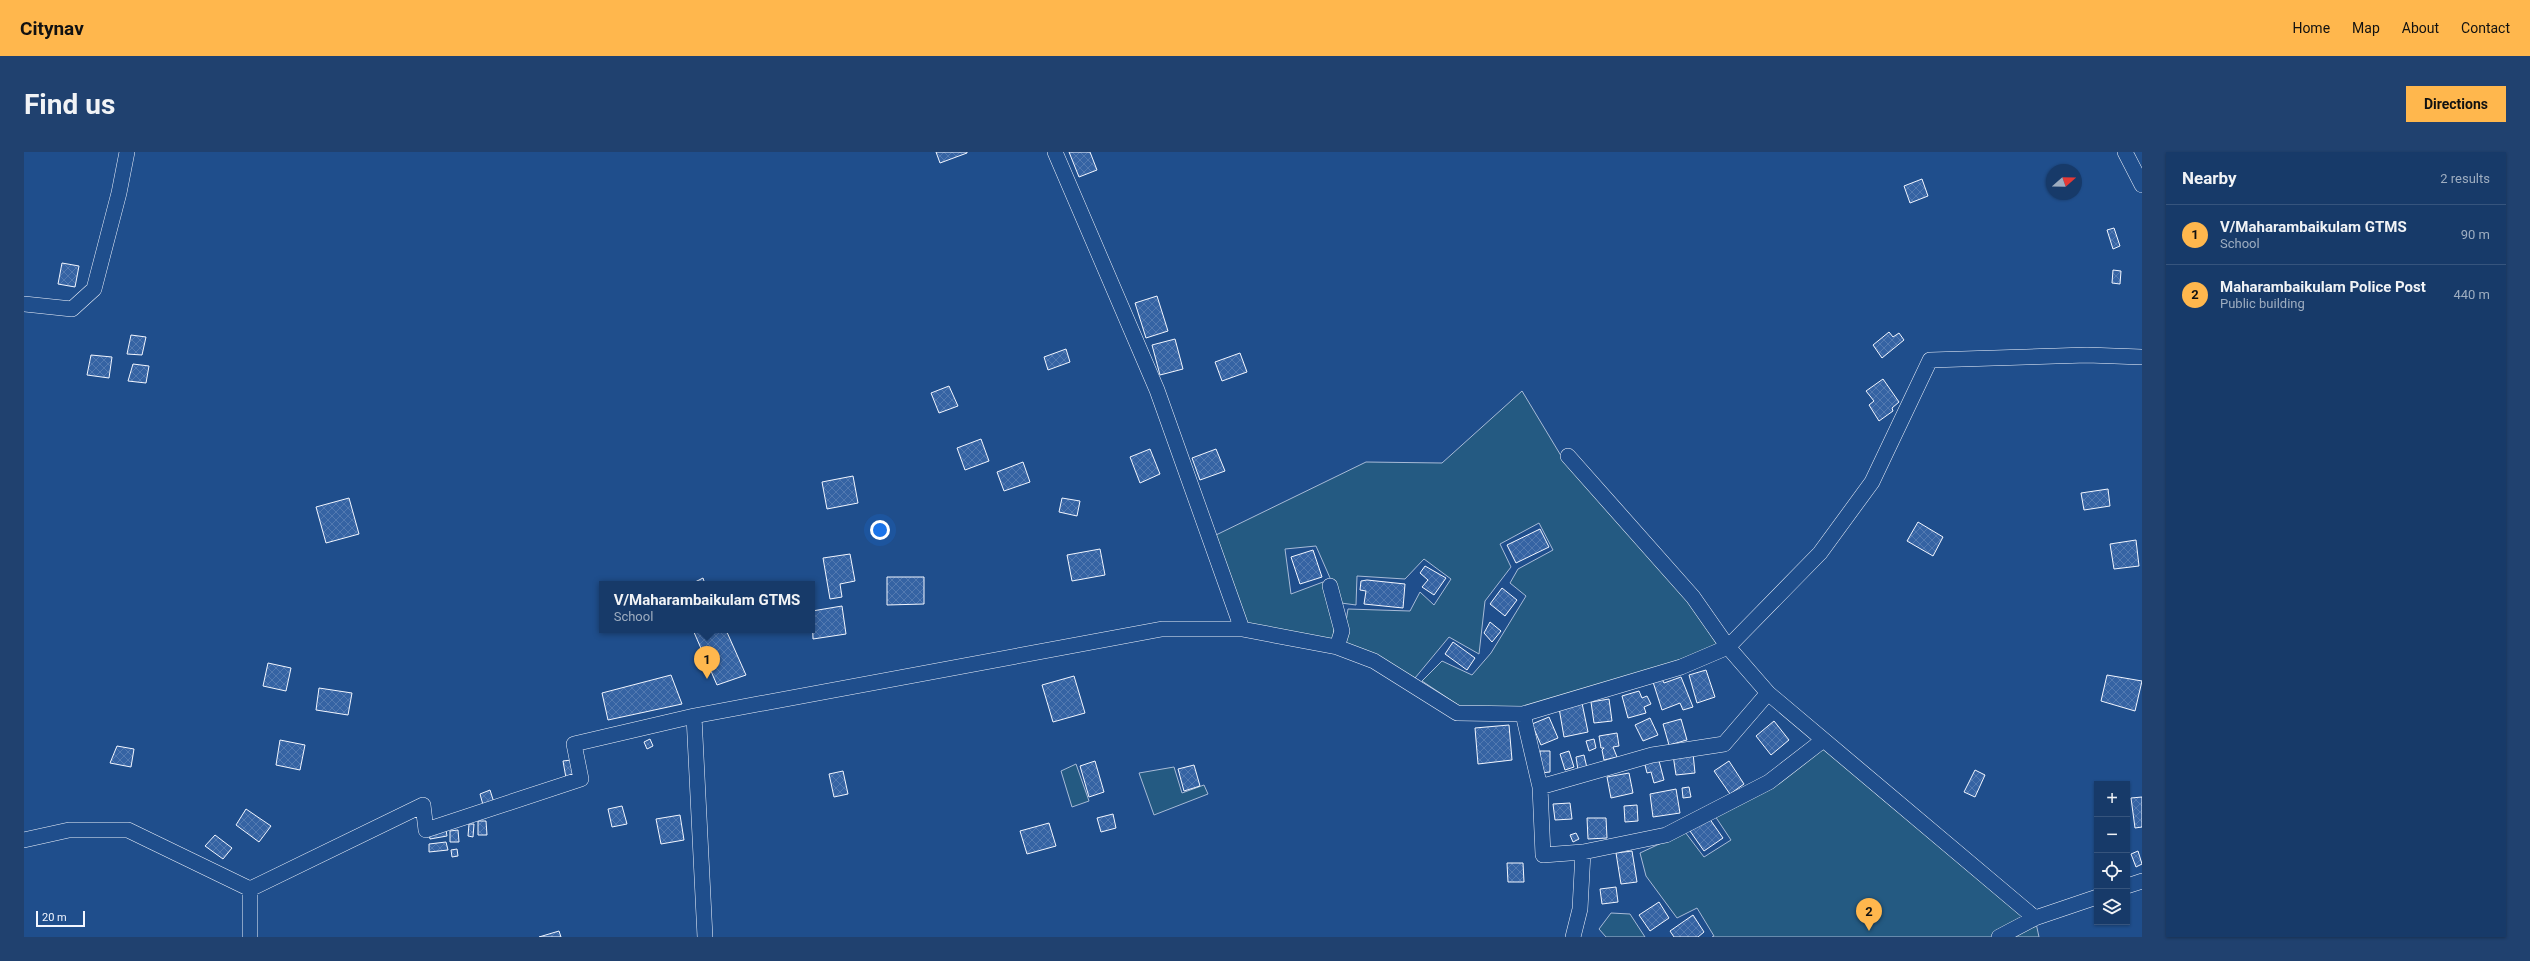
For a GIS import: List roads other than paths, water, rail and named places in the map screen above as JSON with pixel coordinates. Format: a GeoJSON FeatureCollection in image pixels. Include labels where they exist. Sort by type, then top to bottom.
{"type":"FeatureCollection","features":[{"type":"Feature","properties":{"kind":"street"},"geometry":{"type":"LineString","coordinates":[[24,304],[72,310],[94,289],[120,193],[127,152]]}},
{"type":"Feature","properties":{"kind":"street"},"geometry":{"type":"LineString","coordinates":[[1055,152],[1157,390],[1242,629]]}},
{"type":"Feature","properties":{"kind":"street"},"geometry":{"type":"LineString","coordinates":[[2125,152],[2142,185]]}},
{"type":"Feature","properties":{"kind":"street"},"geometry":{"type":"LineString","coordinates":[[250,889],[423,805],[426,830],[581,779],[574,744],[694,716],[1162,629],[1242,629],[1337,647],[1374,661],[1457,713],[1523,714],[1681,667],[1728,648],[1820,553],[1872,482],[1930,360],[2087,355],[2142,357]]}},
{"type":"Feature","properties":{"kind":"street"},"geometry":{"type":"LineString","coordinates":[[1568,456],[1693,597],[1728,648],[1768,694],[1822,741],[2035,918]]}},
{"type":"Feature","properties":{"kind":"street"},"geometry":{"type":"LineString","coordinates":[[1330,586],[1342,631],[1337,647]]}},
{"type":"Feature","properties":{"kind":"street"},"geometry":{"type":"LineString","coordinates":[[1540,787],[1652,755],[1724,744],[1768,694]]}},
{"type":"Feature","properties":{"kind":"street"},"geometry":{"type":"LineString","coordinates":[[1523,714],[1540,787],[1543,855],[1583,852],[1666,835],[1769,782],[1822,741]]}},
{"type":"Feature","properties":{"kind":"street"},"geometry":{"type":"LineString","coordinates":[[694,716],[705,937]]}},
{"type":"Feature","properties":{"kind":"street"},"geometry":{"type":"LineString","coordinates":[[24,840],[69,830],[128,830],[250,889]]}},
{"type":"Feature","properties":{"kind":"street"},"geometry":{"type":"LineString","coordinates":[[1573,937],[1580,909],[1583,852]]}},
{"type":"Feature","properties":{"kind":"street"},"geometry":{"type":"LineString","coordinates":[[2130,885],[2142,881]]}},
{"type":"Feature","properties":{"kind":"street"},"geometry":{"type":"LineString","coordinates":[[250,889],[250,937]]}},
{"type":"Feature","properties":{"kind":"street"},"geometry":{"type":"LineString","coordinates":[[1999,937],[2035,918],[2094,898]]}},
{"type":"Feature","properties":{"kind":"place","name":"V/Maharambaikulam GTMS"},"geometry":{"type":"Point","coordinates":[707,679]}},
{"type":"Feature","properties":{"kind":"place","name":"Maharambaikulam Police Post"},"geometry":{"type":"Point","coordinates":[1869,931]}}]}
